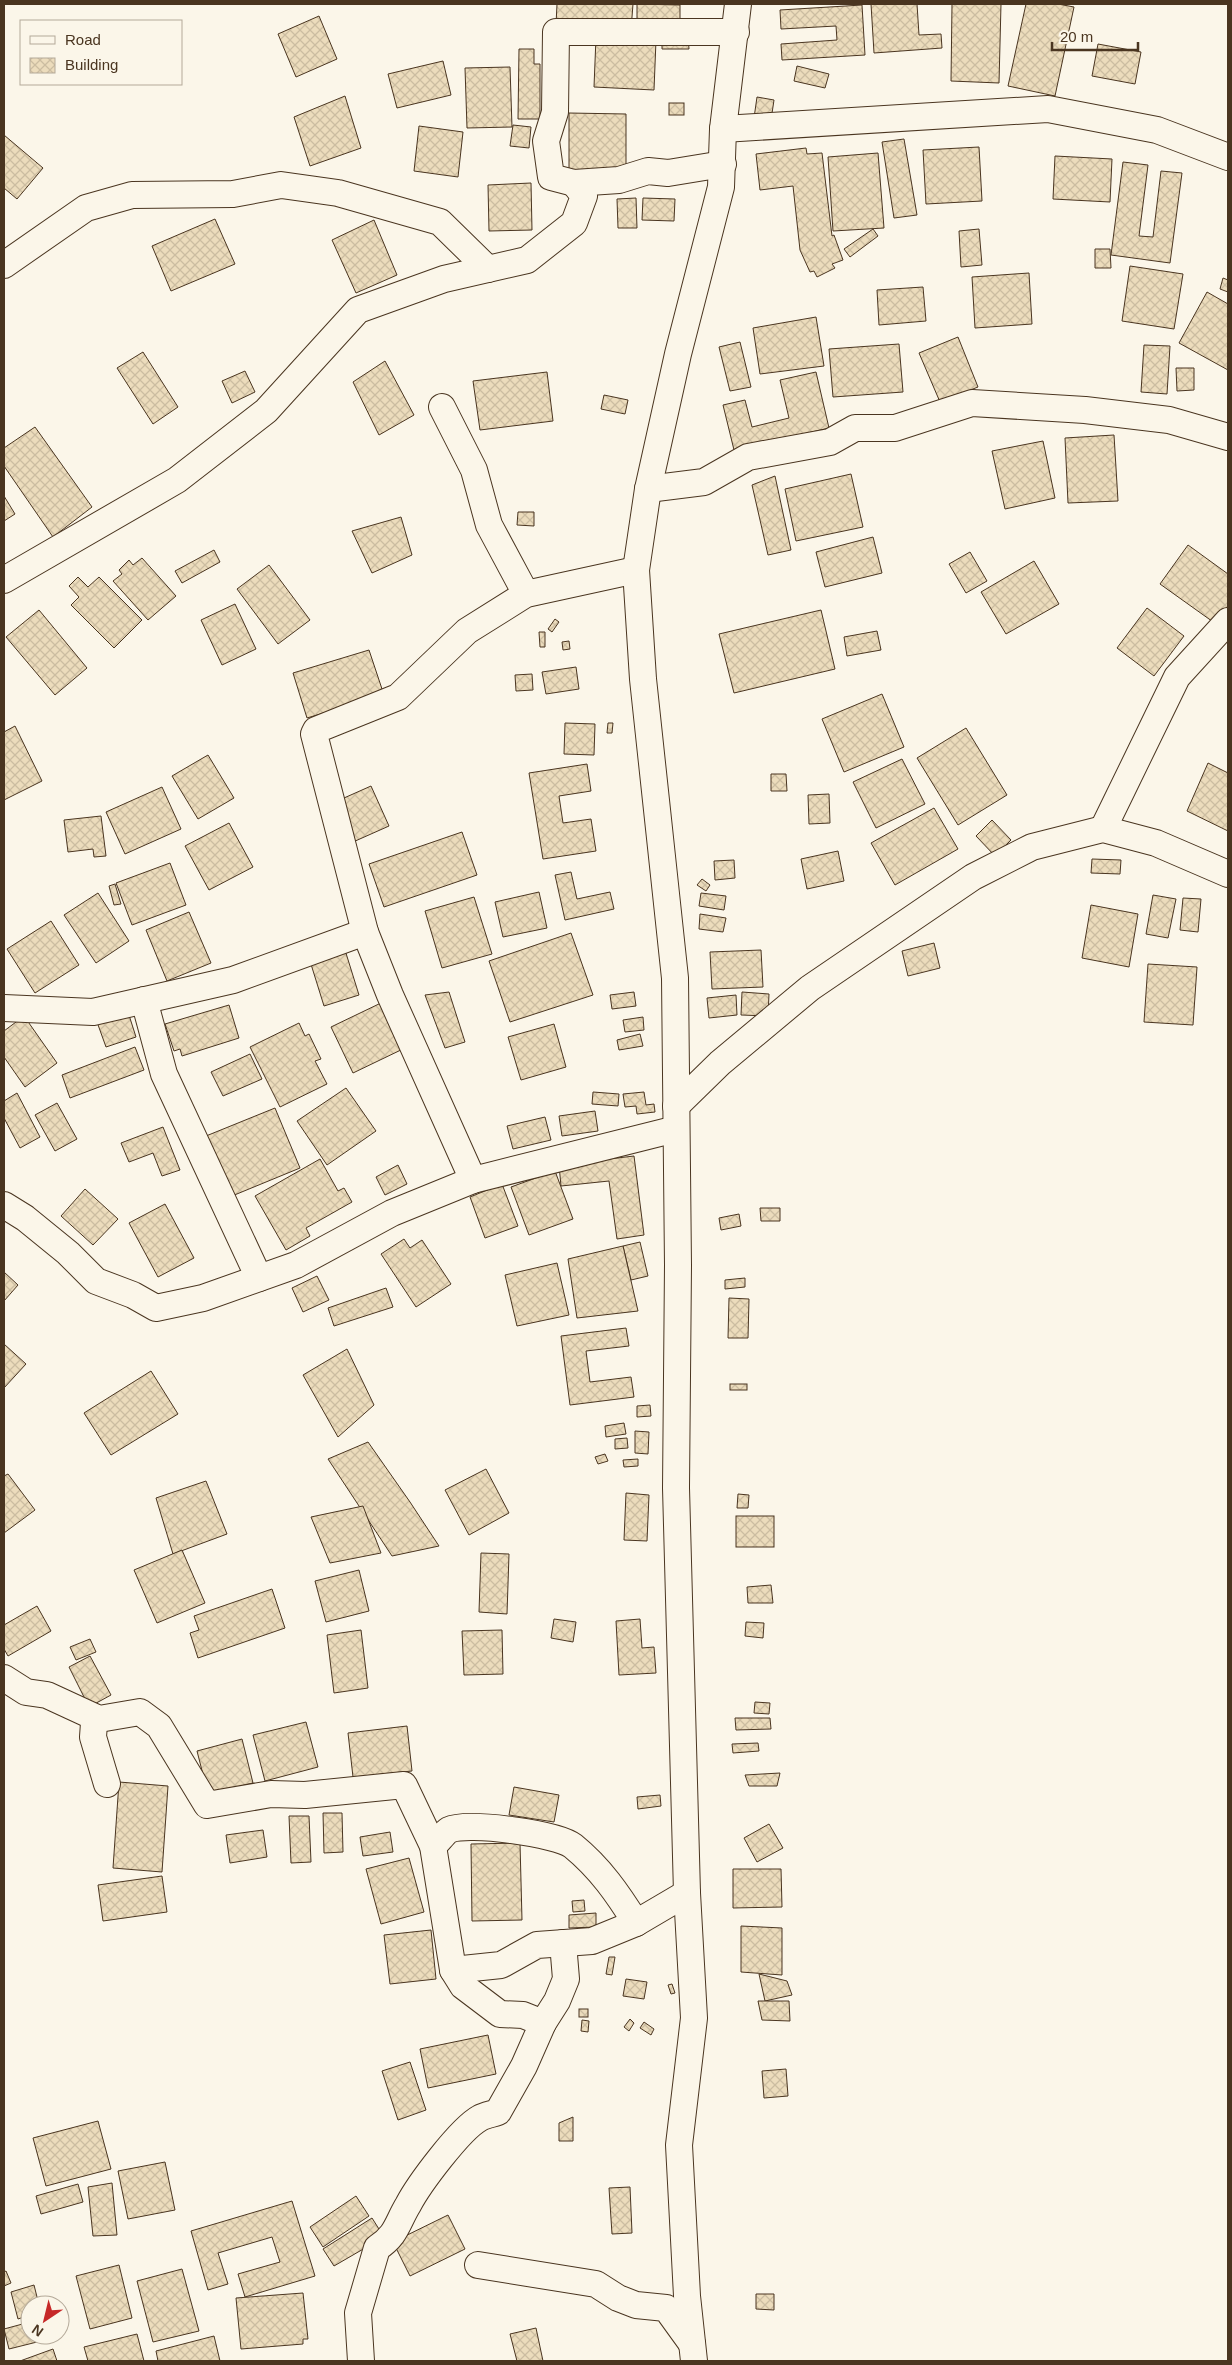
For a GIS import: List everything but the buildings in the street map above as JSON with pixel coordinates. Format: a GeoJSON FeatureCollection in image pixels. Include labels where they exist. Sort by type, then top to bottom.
{"type":"FeatureCollection","features":[{"type":"Feature","properties":{"kind":"street"},"geometry":{"type":"LineString","coordinates":[[694,2354],[687,2296],[679,2145],[694,2018],[687,1893],[676,1488],[675,978],[643,679],[636,570],[648,489],[678,354],[721,186],[723,129],[738,4]]}},
{"type":"Feature","properties":{"kind":"street"},"geometry":{"type":"LineString","coordinates":[[723,164],[668,173],[648,171],[619,180],[574,183],[551,177],[546,141],[555,112],[556,32],[736,32]]}},
{"type":"Feature","properties":{"kind":"street"},"geometry":{"type":"LineString","coordinates":[[723,129],[1048,109],[1157,130],[1228,157]]}},
{"type":"Feature","properties":{"kind":"street"},"geometry":{"type":"LineString","coordinates":[[4,580],[177,480],[266,411],[358,310],[444,279],[527,260],[574,223],[584,196],[574,183]]}},
{"type":"Feature","properties":{"kind":"street"},"geometry":{"type":"LineString","coordinates":[[4,265],[86,208],[132,195],[233,194],[281,185],[338,193],[440,222],[488,269]]}},
{"type":"Feature","properties":{"kind":"street"},"geometry":{"type":"LineString","coordinates":[[648,489],[704,482],[748,457],[830,442],[854,428],[895,428],[972,403],[1086,410],[1169,420],[1228,437]]}},
{"type":"Feature","properties":{"kind":"street"},"geometry":{"type":"LineString","coordinates":[[442,407],[474,470],[489,525],[526,594]]}},
{"type":"Feature","properties":{"kind":"street"},"geometry":{"type":"LineString","coordinates":[[474,1180],[390,995],[365,932],[314,734],[316,730],[398,697],[467,631],[526,594],[636,570]]}},
{"type":"Feature","properties":{"kind":"street"},"geometry":{"type":"LineString","coordinates":[[1103,829],[1177,677],[1228,621]]}},
{"type":"Feature","properties":{"kind":"street"},"geometry":{"type":"LineString","coordinates":[[4,1205],[25,1218],[54,1241],[96,1281],[133,1295],[156,1308],[203,1298],[296,1265],[392,1213],[474,1180],[676,1117],[720,1063],[810,988],[973,877],[1032,847],[1103,829],[1156,843],[1228,874]]}},
{"type":"Feature","properties":{"kind":"street"},"geometry":{"type":"LineString","coordinates":[[4,1008],[92,1012],[233,980],[365,932]]}},
{"type":"Feature","properties":{"kind":"street"},"geometry":{"type":"LineString","coordinates":[[144,1000],[164,1074],[259,1278]]}},
{"type":"Feature","properties":{"kind":"street"},"geometry":{"type":"LineString","coordinates":[[4,1678],[26,1692],[47,1695],[99,1719]]}},
{"type":"Feature","properties":{"kind":"street"},"geometry":{"type":"LineString","coordinates":[[107,1784],[93,1736],[94,1723],[99,1719],[140,1712],[158,1726],[207,1806],[271,1794],[305,1795],[404,1786],[433,1846],[453,1970],[463,1986],[500,2014],[523,2015],[543,2024]]}},
{"type":"Feature","properties":{"kind":"street"},"geometry":{"type":"LineString","coordinates":[[433,1846],[450,1830],[470,1827],[515,1830],[571,1844],[611,1882],[636,1923]]}},
{"type":"Feature","properties":{"kind":"street"},"geometry":{"type":"LineString","coordinates":[[453,1970],[501,1965],[536,1946],[592,1941],[636,1923],[687,1893]]}},
{"type":"Feature","properties":{"kind":"street"},"geometry":{"type":"LineString","coordinates":[[361,2361],[358,2313],[377,2248],[388,2242],[400,2225],[407,2205],[461,2135],[480,2118],[498,2112],[524,2066],[543,2024],[558,2001],[566,1979],[563,1943]]}},
{"type":"Feature","properties":{"kind":"street"},"geometry":{"type":"LineString","coordinates":[[478,2265],[596,2284],[618,2298],[636,2305],[666,2308],[694,2354]]}}]}
